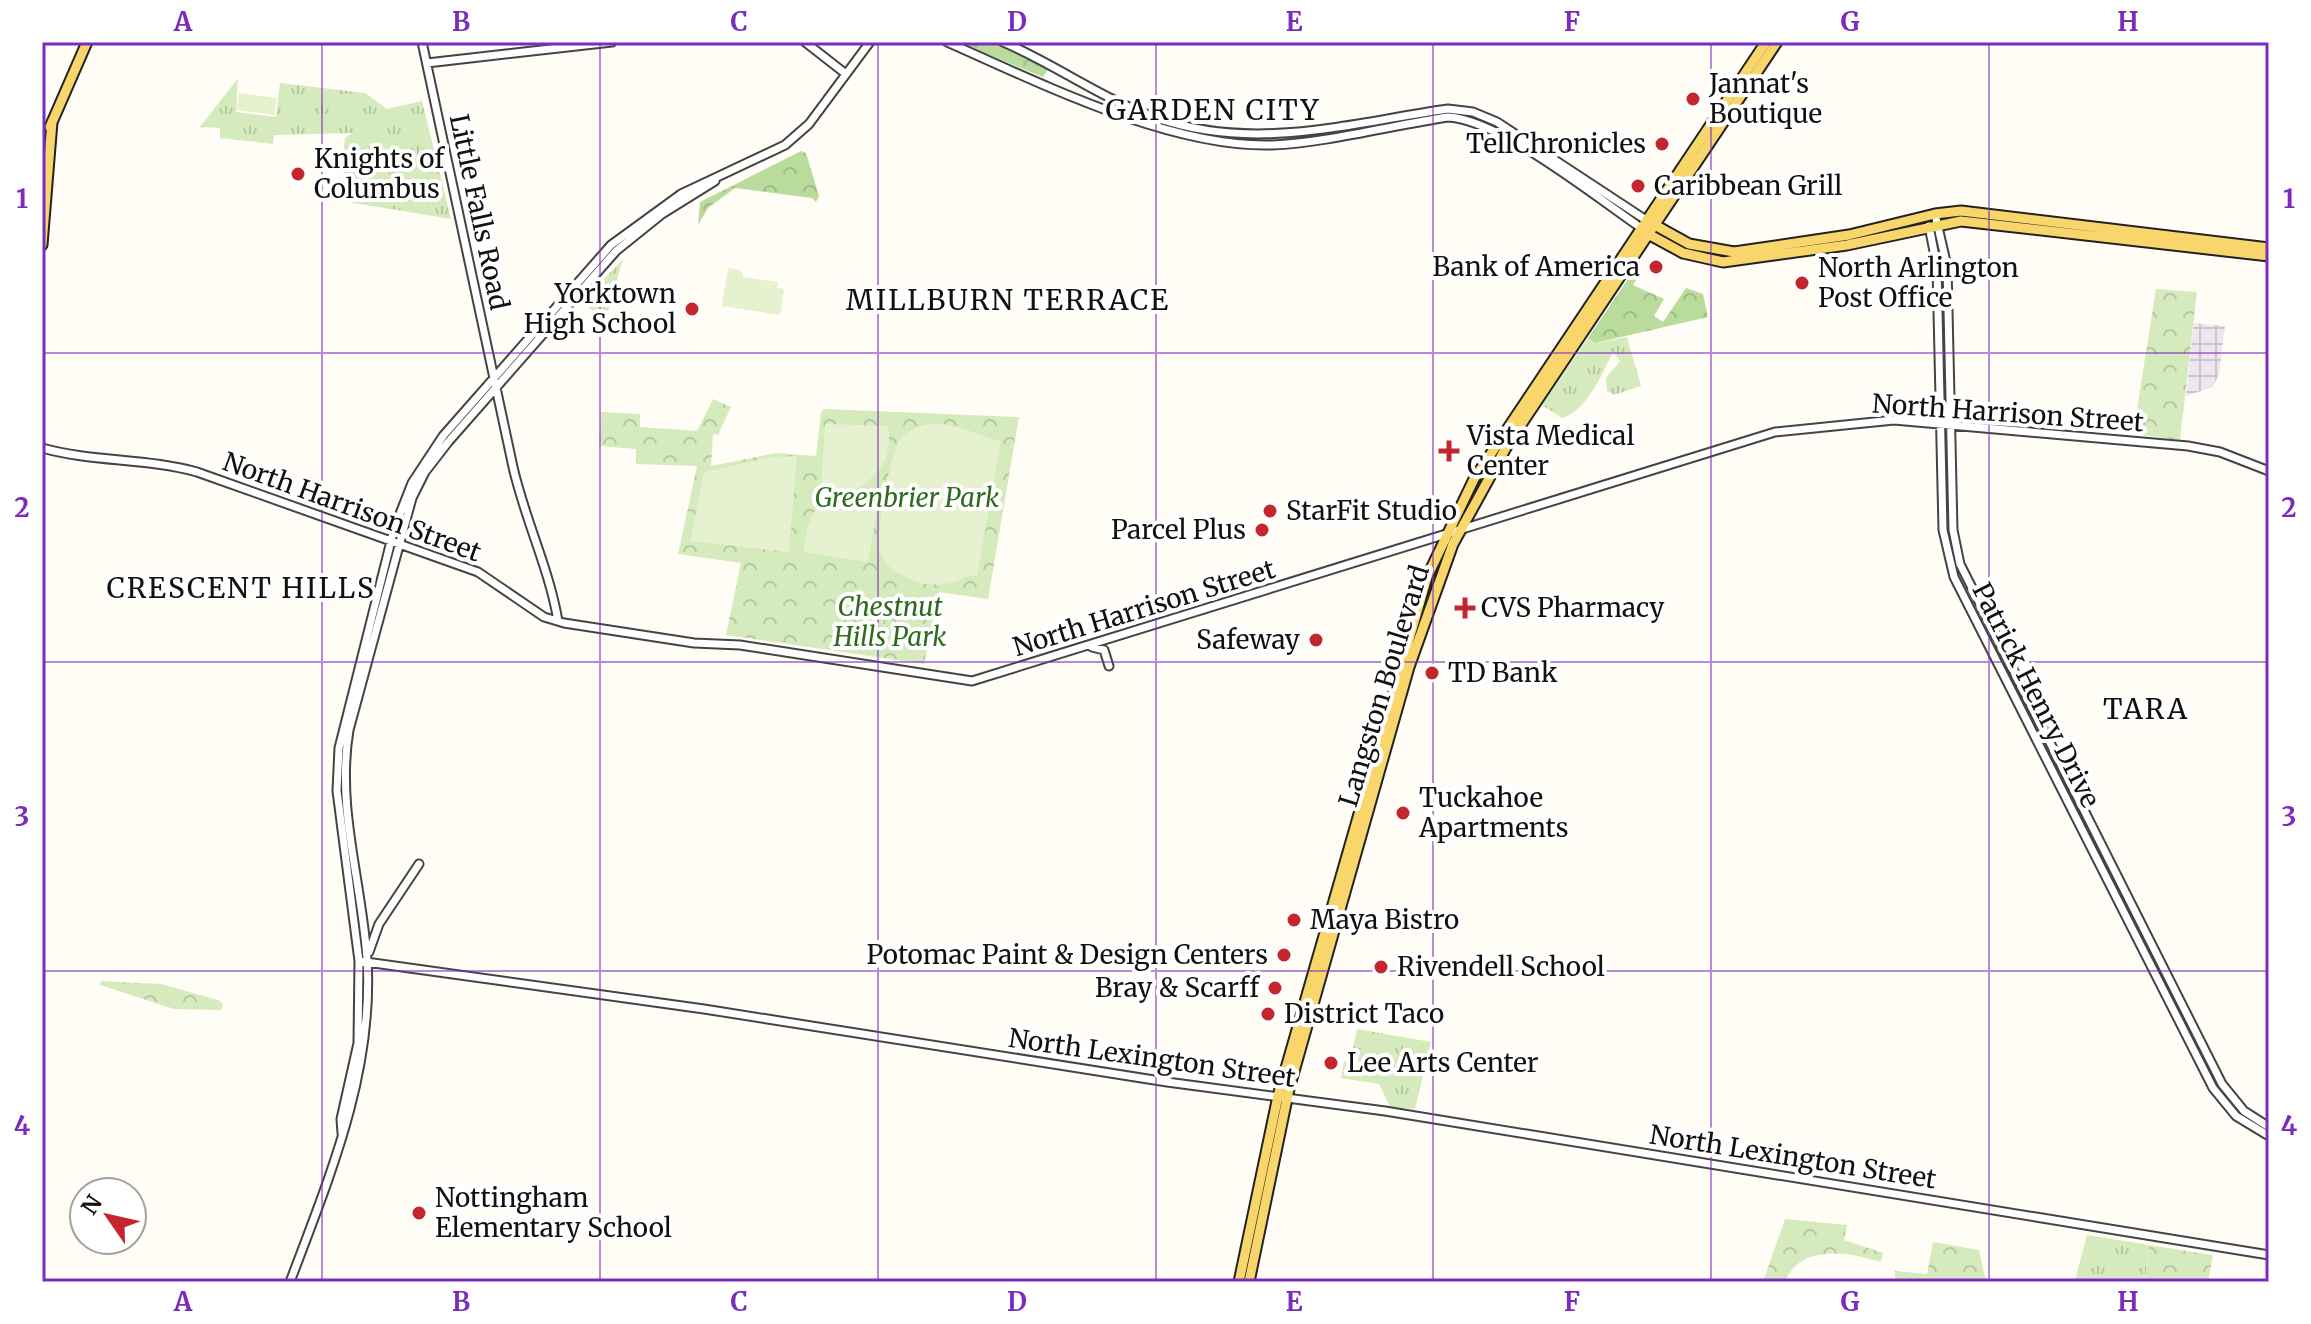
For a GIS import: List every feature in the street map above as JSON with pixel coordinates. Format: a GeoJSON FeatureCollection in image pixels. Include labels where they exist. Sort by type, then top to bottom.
{"type":"FeatureCollection","features":[{"type":"Feature","properties":{"kind":"main road"},"geometry":{"type":"LineString","coordinates":[[42,145],[87,42]]}},
{"type":"Feature","properties":{"kind":"main road","name":"Langston Boulevard"},"geometry":{"type":"LineString","coordinates":[[1239,1282],[1282,1097],[1411,622],[1445,535],[1476,475],[1766,42]]}},
{"type":"Feature","properties":{"kind":"main road","name":"Langston Boulevard"},"geometry":{"type":"LineString","coordinates":[[1249,1282],[1282,1097],[1419,634],[1460,530],[1508,444],[1777,42]]}},
{"type":"Feature","properties":{"kind":"main road"},"geometry":{"type":"LineString","coordinates":[[42,245],[52,122]]}},
{"type":"Feature","properties":{"kind":"main road"},"geometry":{"type":"LineString","coordinates":[[1644,224],[1683,253],[1723,262],[1847,245],[1961,211],[2269,248]]}},
{"type":"Feature","properties":{"kind":"main road"},"geometry":{"type":"LineString","coordinates":[[1932,220],[1977,221],[2269,256]]}},
{"type":"Feature","properties":{"kind":"street","name":"Little Falls Road"},"geometry":{"type":"LineString","coordinates":[[422,42],[518,490],[551,582],[558,621]]}},
{"type":"Feature","properties":{"kind":"street"},"geometry":{"type":"LineString","coordinates":[[427,63],[612,42]]}},
{"type":"Feature","properties":{"kind":"street"},"geometry":{"type":"LineString","coordinates":[[805,42],[846,74]]}},
{"type":"Feature","properties":{"kind":"street"},"geometry":{"type":"LineString","coordinates":[[290,1282],[342,1133],[341,1119],[358,1043],[363,961],[356,899],[337,791],[339,748],[395,541],[420,468],[493,378],[611,245],[681,194],[768,155],[801,132],[870,42]]}},
{"type":"Feature","properties":{"kind":"street"},"geometry":{"type":"LineString","coordinates":[[947,42],[1151,126],[1203,137],[1274,145],[1448,117],[1470,120],[1498,132],[1644,224]]}},
{"type":"Feature","properties":{"kind":"street"},"geometry":{"type":"LineString","coordinates":[[1003,42],[1138,111],[1195,127],[1265,137],[1448,109],[1473,112],[1497,122],[1644,224]]}},
{"type":"Feature","properties":{"kind":"street"},"geometry":{"type":"LineString","coordinates":[[395,541],[425,472],[495,387],[616,251],[655,219],[715,180]]}},
{"type":"Feature","properties":{"kind":"street","name":"Patrick Henry Drive"},"geometry":{"type":"LineString","coordinates":[[1932,220],[1937,267],[1943,530],[1958,586],[2213,1088],[2236,1116],[2269,1136]]}},
{"type":"Feature","properties":{"kind":"street","name":"Patrick Henry Drive"},"geometry":{"type":"LineString","coordinates":[[1932,220],[1947,266],[1953,530],[1960,564],[2222,1084],[2244,1111],[2269,1127]]}},
{"type":"Feature","properties":{"kind":"street","name":"North Harrison Street"},"geometry":{"type":"LineString","coordinates":[[42,448],[85,458],[170,465],[478,572],[529,608],[558,621],[694,643],[744,645],[972,681],[1445,535],[1630,474],[1775,432],[1872,421],[1940,424],[2188,446],[2220,452],[2269,471]]}},
{"type":"Feature","properties":{"kind":"street"},"geometry":{"type":"LineString","coordinates":[[1086,647],[1104,650],[1109,666]]}},
{"type":"Feature","properties":{"kind":"street"},"geometry":{"type":"LineString","coordinates":[[363,961],[379,924],[419,864]]}},
{"type":"Feature","properties":{"kind":"street","name":"North Lexington Street"},"geometry":{"type":"LineString","coordinates":[[363,961],[1282,1097],[2269,1255]]}},
{"type":"Feature","properties":{"kind":"shaded area"},"geometry":{"type":"Polygon","coordinates":[[[2194,323],[2225,326],[2219,374],[2213,387],[2186,396],[2194,323]]]}},
{"type":"Feature","properties":{"kind":"green space"},"geometry":{"type":"Polygon","coordinates":[[[957,42],[994,42],[1049,68],[1043,77],[957,42]]]}},
{"type":"Feature","properties":{"kind":"green space"},"geometry":{"type":"Polygon","coordinates":[[[238,78],[236,112],[276,117],[280,83],[365,93],[387,109],[422,101],[451,219],[348,202],[342,181],[348,177],[341,170],[345,138],[352,133],[274,135],[273,144],[220,138],[220,128],[200,127],[238,78]]]}},
{"type":"Feature","properties":{"kind":"green space"},"geometry":{"type":"Polygon","coordinates":[[[239,93],[277,98],[274,115],[236,110],[239,93]]]}},
{"type":"Feature","properties":{"kind":"green space"},"geometry":{"type":"Polygon","coordinates":[[[801,151],[806,153],[819,196],[816,202],[812,198],[735,188],[708,208],[698,225],[700,202],[801,151]]]}},
{"type":"Feature","properties":{"kind":"green space"},"geometry":{"type":"Polygon","coordinates":[[[623,259],[608,311],[595,313],[582,302],[623,259]]]}},
{"type":"Feature","properties":{"kind":"green space"},"geometry":{"type":"Polygon","coordinates":[[[728,268],[741,270],[743,277],[778,282],[777,288],[784,289],[780,315],[722,306],[728,268]]]}},
{"type":"Feature","properties":{"kind":"green space"},"geometry":{"type":"Polygon","coordinates":[[[1630,276],[1636,280],[1633,285],[1664,299],[1654,316],[1663,322],[1686,288],[1703,294],[1708,317],[1595,343],[1588,338],[1630,276]]]}},
{"type":"Feature","properties":{"kind":"green space"},"geometry":{"type":"Polygon","coordinates":[[[2156,289],[2197,292],[2180,440],[2133,434],[2156,289]]]}},
{"type":"Feature","properties":{"kind":"green space"},"geometry":{"type":"Polygon","coordinates":[[[1627,337],[1641,386],[1614,395],[1607,391],[1606,378],[1620,361],[1613,352],[1587,399],[1571,414],[1562,418],[1542,405],[1588,338],[1596,343],[1627,337]]]}},
{"type":"Feature","properties":{"kind":"green space","name":"Greenbrier Park"},"geometry":{"type":"Polygon","coordinates":[[[713,399],[731,407],[718,435],[713,434],[711,466],[776,453],[816,456],[824,409],[1019,417],[988,599],[939,592],[924,664],[726,635],[741,563],[678,554],[697,466],[636,464],[636,449],[599,446],[601,412],[640,414],[640,427],[697,431],[713,399]]]}},
{"type":"Feature","properties":{"kind":"green space"},"geometry":{"type":"Polygon","coordinates":[[[825,424],[888,426],[889,447],[883,464],[871,478],[854,490],[880,493],[868,562],[803,552],[808,526],[815,511],[834,495],[821,494],[825,424]]]}},
{"type":"Feature","properties":{"kind":"green space"},"geometry":{"type":"Polygon","coordinates":[[[931,424],[958,427],[1001,441],[977,576],[940,584],[913,581],[894,570],[883,559],[879,542],[884,496],[895,449],[913,429],[931,424]]]}},
{"type":"Feature","properties":{"kind":"green space"},"geometry":{"type":"Polygon","coordinates":[[[797,456],[789,552],[690,541],[704,472],[772,457],[797,456]]]}},
{"type":"Feature","properties":{"kind":"green space"},"geometry":{"type":"Polygon","coordinates":[[[101,981],[161,984],[223,1004],[221,1010],[174,1009],[100,985],[101,981]]]}},
{"type":"Feature","properties":{"kind":"green space"},"geometry":{"type":"Polygon","coordinates":[[[1357,1029],[1431,1042],[1415,1109],[1390,1107],[1379,1084],[1341,1078],[1344,1061],[1351,1063],[1356,1076],[1360,1050],[1353,1048],[1357,1029]]]}},
{"type":"Feature","properties":{"kind":"green space"},"geometry":{"type":"Polygon","coordinates":[[[1785,1219],[1847,1225],[1844,1240],[1883,1253],[1881,1262],[1855,1255],[1814,1256],[1802,1261],[1785,1282],[1763,1282],[1785,1219]]]}},
{"type":"Feature","properties":{"kind":"green space"},"geometry":{"type":"Polygon","coordinates":[[[2087,1235],[2149,1245],[2145,1282],[2075,1280],[2087,1235]]]}},
{"type":"Feature","properties":{"kind":"green space"},"geometry":{"type":"Polygon","coordinates":[[[1933,1242],[1979,1250],[1986,1282],[1895,1282],[1895,1271],[1927,1274],[1933,1242]]]}},
{"type":"Feature","properties":{"kind":"green space"},"geometry":{"type":"Polygon","coordinates":[[[2149,1245],[2213,1255],[2208,1282],[2145,1282],[2149,1245]]]}},
{"type":"Feature","properties":{"kind":"place","name":"Jannat's Boutique"},"geometry":{"type":"Point","coordinates":[1693,99]}},
{"type":"Feature","properties":{"kind":"place","name":"TellChronicles"},"geometry":{"type":"Point","coordinates":[1662,144]}},
{"type":"Feature","properties":{"kind":"place","name":"Knights of Columbus"},"geometry":{"type":"Point","coordinates":[298,174]}},
{"type":"Feature","properties":{"kind":"place","name":"Caribbean Grill"},"geometry":{"type":"Point","coordinates":[1638,186]}},
{"type":"Feature","properties":{"kind":"place","name":"Bank of America"},"geometry":{"type":"Point","coordinates":[1656,267]}},
{"type":"Feature","properties":{"kind":"place","name":"North Arlington Post Office"},"geometry":{"type":"Point","coordinates":[1802,283]}},
{"type":"Feature","properties":{"kind":"place","name":"Yorktown High School"},"geometry":{"type":"Point","coordinates":[692,309]}},
{"type":"Feature","properties":{"kind":"place","name":"Vista Medical Center"},"geometry":{"type":"Point","coordinates":[1449,451]}},
{"type":"Feature","properties":{"kind":"place","name":"StarFit Studio"},"geometry":{"type":"Point","coordinates":[1270,511]}},
{"type":"Feature","properties":{"kind":"place","name":"Parcel Plus"},"geometry":{"type":"Point","coordinates":[1262,530]}},
{"type":"Feature","properties":{"kind":"place","name":"CVS Pharmacy"},"geometry":{"type":"Point","coordinates":[1465,608]}},
{"type":"Feature","properties":{"kind":"place","name":"Safeway"},"geometry":{"type":"Point","coordinates":[1316,640]}},
{"type":"Feature","properties":{"kind":"place","name":"TD Bank"},"geometry":{"type":"Point","coordinates":[1432,673]}},
{"type":"Feature","properties":{"kind":"place","name":"Tuckahoe Apartments"},"geometry":{"type":"Point","coordinates":[1403,813]}},
{"type":"Feature","properties":{"kind":"place","name":"Maya Bistro"},"geometry":{"type":"Point","coordinates":[1294,920]}},
{"type":"Feature","properties":{"kind":"place","name":"Potomac Paint & Design Centers"},"geometry":{"type":"Point","coordinates":[1284,955]}},
{"type":"Feature","properties":{"kind":"place","name":"Rivendell School"},"geometry":{"type":"Point","coordinates":[1381,967]}},
{"type":"Feature","properties":{"kind":"place","name":"Bray & Scarff"},"geometry":{"type":"Point","coordinates":[1275,988]}},
{"type":"Feature","properties":{"kind":"place","name":"District Taco"},"geometry":{"type":"Point","coordinates":[1268,1014]}},
{"type":"Feature","properties":{"kind":"place","name":"Lee Arts Center"},"geometry":{"type":"Point","coordinates":[1331,1063]}},
{"type":"Feature","properties":{"kind":"place","name":"Nottingham Elementary School"},"geometry":{"type":"Point","coordinates":[419,1213]}},
{"type":"Feature","properties":{"kind":"district","name":"GARDEN CITY"},"geometry":{"type":"Point","coordinates":[1213,110]}},
{"type":"Feature","properties":{"kind":"district","name":"MILLBURN TERRACE"},"geometry":{"type":"Point","coordinates":[1008,300]}},
{"type":"Feature","properties":{"kind":"district","name":"CRESCENT HILLS"},"geometry":{"type":"Point","coordinates":[241,588]}},
{"type":"Feature","properties":{"kind":"district","name":"TARA"},"geometry":{"type":"Point","coordinates":[2146,709]}},
{"type":"Feature","properties":{"kind":"park label","name":"Chestnut Hills Park"},"geometry":{"type":"Point","coordinates":[890,622]}}]}
